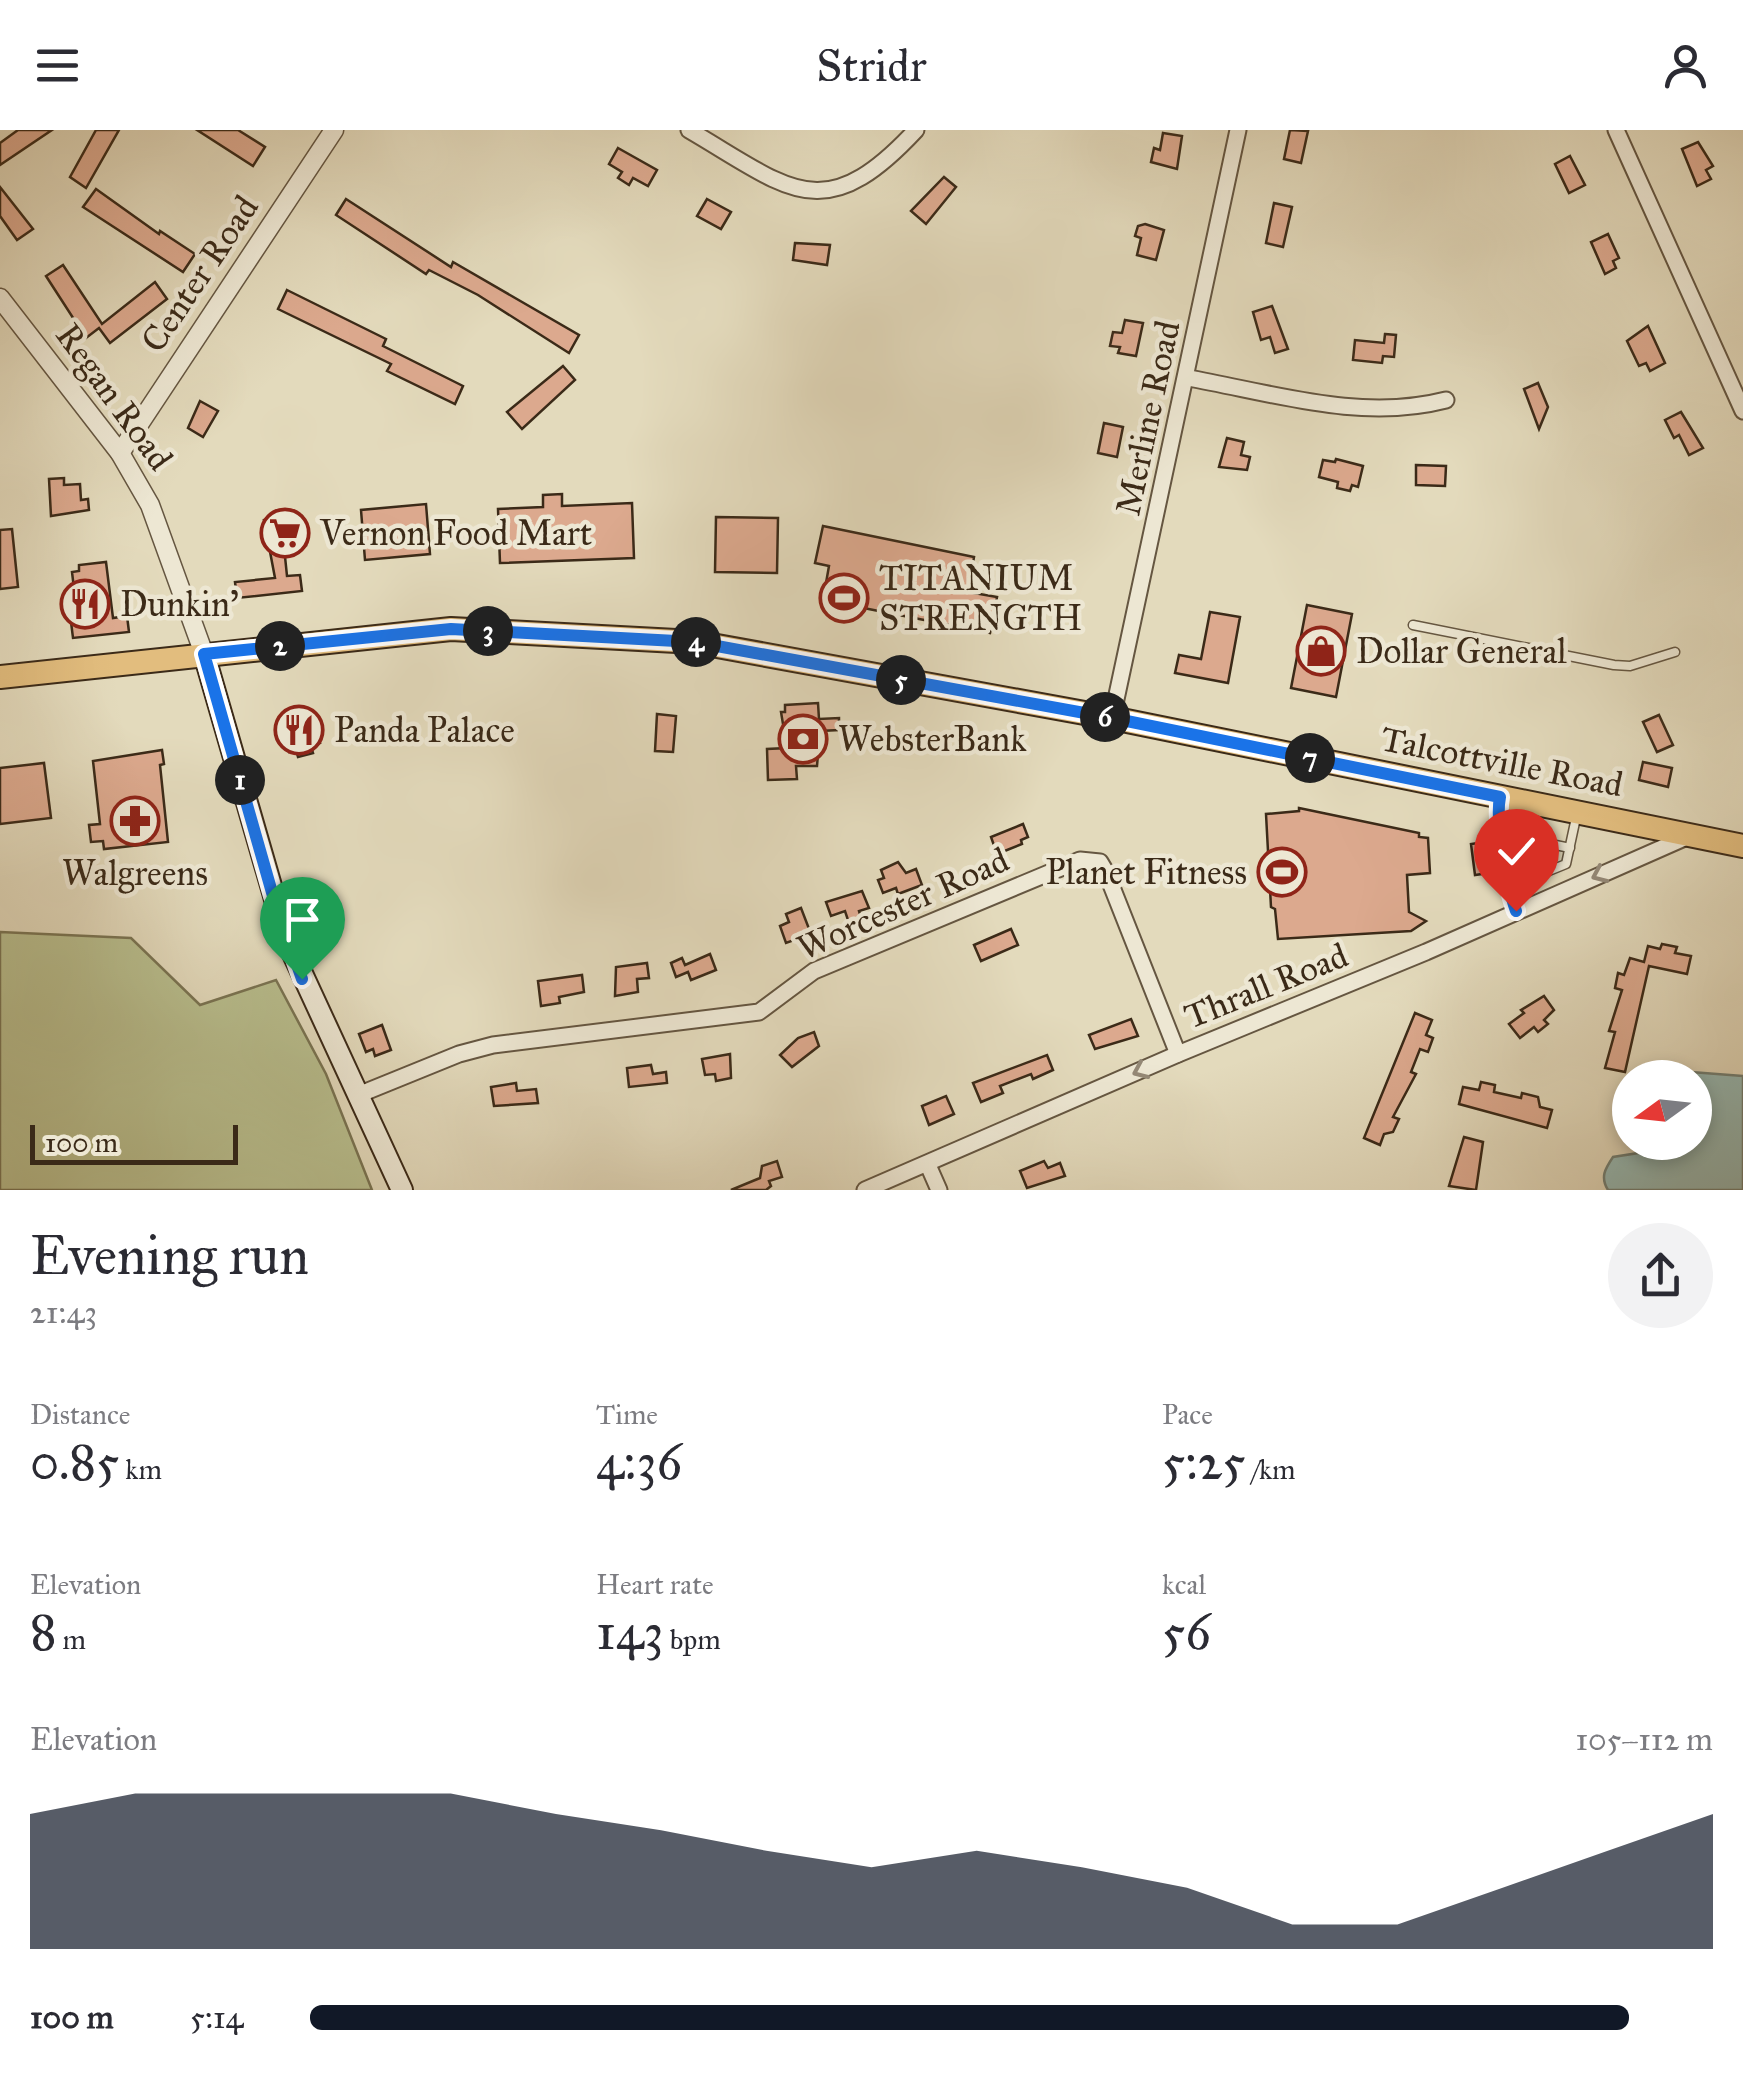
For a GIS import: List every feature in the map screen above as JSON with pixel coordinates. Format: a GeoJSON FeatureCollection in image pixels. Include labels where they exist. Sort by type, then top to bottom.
{"type":"FeatureCollection","features":[{"type":"Feature","properties":{"kind":"main road","name":"Talcottville Road"},"geometry":{"type":"LineString","coordinates":[[0,677],[451,629],[695,642],[1112,718],[1743,846]]}},
{"type":"Feature","properties":{"kind":"main road"},"geometry":{"type":"LineString","coordinates":[[204,654],[287,941],[402,1190]]}},
{"type":"Feature","properties":{"kind":"street","name":"Center Road"},"geometry":{"type":"LineString","coordinates":[[120,452],[334,130]]}},
{"type":"Feature","properties":{"kind":"street"},"geometry":{"type":"LineString","coordinates":[[689,130],[780,184],[811,191],[840,190],[864,178],[916,130]]}},
{"type":"Feature","properties":{"kind":"street","name":"Merline Road"},"geometry":{"type":"LineString","coordinates":[[1112,718],[1188,378],[1238,130]]}},
{"type":"Feature","properties":{"kind":"street"},"geometry":{"type":"LineString","coordinates":[[1616,130],[1743,411]]}},
{"type":"Feature","properties":{"kind":"street","name":"Regan Road"},"geometry":{"type":"LineString","coordinates":[[0,298],[120,452],[150,505],[204,654]]}},
{"type":"Feature","properties":{"kind":"street"},"geometry":{"type":"LineString","coordinates":[[1726,372],[1743,363]]}},
{"type":"Feature","properties":{"kind":"street"},"geometry":{"type":"LineString","coordinates":[[1188,378],[1362,410],[1411,409],[1446,400]]}},
{"type":"Feature","properties":{"kind":"street","name":"Thrall Road"},"geometry":{"type":"LineString","coordinates":[[865,1190],[1688,836]]}},
{"type":"Feature","properties":{"kind":"street","name":"Worcester Road"},"geometry":{"type":"LineString","coordinates":[[358,1095],[460,1054],[493,1045],[758,1012],[814,971],[1080,860],[1100,862],[1106,872],[1178,1054]]}},
{"type":"Feature","properties":{"kind":"street"},"geometry":{"type":"LineString","coordinates":[[928,1165],[939,1190]]}},
{"type":"Feature","properties":{"kind":"lane"},"geometry":{"type":"LineString","coordinates":[[1413,625],[1614,666],[1630,666],[1675,652]]}},
{"type":"Feature","properties":{"kind":"lane"},"geometry":{"type":"LineString","coordinates":[[1500,797],[1497,814],[1508,888],[1516,911]]}},
{"type":"Feature","properties":{"kind":"lane"},"geometry":{"type":"LineString","coordinates":[[1508,888],[1566,864],[1577,813]]}},
{"type":"Feature","properties":{"kind":"lane"},"geometry":{"type":"LineString","coordinates":[[1503,834],[1570,848]]}},
{"type":"Feature","properties":{"kind":"green space"},"geometry":{"type":"Polygon","coordinates":[[[0,932],[131,938],[200,1005],[276,980],[326,1074],[372,1190],[0,1190],[0,932]]]}},
{"type":"Feature","properties":{"kind":"water"},"geometry":{"type":"Polygon","coordinates":[[[1712,1074],[1743,1076],[1743,1190],[1608,1190],[1604,1173],[1612,1159],[1712,1160],[1712,1074]]]}},
{"type":"Feature","properties":{"kind":"building"},"geometry":{"type":"Polygon","coordinates":[[[18,130],[52,130],[0,165],[0,143],[18,130]]]}},
{"type":"Feature","properties":{"kind":"building"},"geometry":{"type":"Polygon","coordinates":[[[96,130],[119,130],[86,188],[70,177],[96,130]]]}},
{"type":"Feature","properties":{"kind":"building"},"geometry":{"type":"Polygon","coordinates":[[[197,130],[238,130],[265,147],[253,166],[197,130]]]}},
{"type":"Feature","properties":{"kind":"building"},"geometry":{"type":"Polygon","coordinates":[[[1290,130],[1308,131],[1301,163],[1284,159],[1290,130]]]}},
{"type":"Feature","properties":{"kind":"building"},"geometry":{"type":"Polygon","coordinates":[[[1163,133],[1182,136],[1177,169],[1151,162],[1154,148],[1160,150],[1163,133]]]}},
{"type":"Feature","properties":{"kind":"building"},"geometry":{"type":"Polygon","coordinates":[[[1698,142],[1713,166],[1706,170],[1711,179],[1697,186],[1682,149],[1698,142]]]}},
{"type":"Feature","properties":{"kind":"building"},"geometry":{"type":"Polygon","coordinates":[[[618,148],[657,170],[648,186],[633,178],[629,185],[618,178],[622,172],[609,164],[618,148]]]}},
{"type":"Feature","properties":{"kind":"building"},"geometry":{"type":"Polygon","coordinates":[[[1570,156],[1585,185],[1569,193],[1555,164],[1570,156]]]}},
{"type":"Feature","properties":{"kind":"building"},"geometry":{"type":"Polygon","coordinates":[[[944,177],[956,187],[926,224],[911,211],[944,177]]]}},
{"type":"Feature","properties":{"kind":"building"},"geometry":{"type":"Polygon","coordinates":[[[0,187],[33,229],[17,240],[0,216],[0,187]]]}},
{"type":"Feature","properties":{"kind":"building"},"geometry":{"type":"Polygon","coordinates":[[[96,189],[159,234],[160,231],[195,254],[183,272],[83,207],[96,189]]]}},
{"type":"Feature","properties":{"kind":"building"},"geometry":{"type":"Polygon","coordinates":[[[346,199],[451,267],[453,262],[579,335],[569,353],[478,295],[429,270],[426,274],[336,215],[346,199]]]}},
{"type":"Feature","properties":{"kind":"building"},"geometry":{"type":"Polygon","coordinates":[[[707,199],[731,212],[721,229],[697,216],[707,199]]]}},
{"type":"Feature","properties":{"kind":"building"},"geometry":{"type":"Polygon","coordinates":[[[1274,203],[1292,207],[1283,247],[1266,243],[1274,203]]]}},
{"type":"Feature","properties":{"kind":"building"},"geometry":{"type":"Polygon","coordinates":[[[1145,224],[1164,230],[1156,260],[1137,255],[1141,238],[1135,236],[1138,226],[1145,224]]]}},
{"type":"Feature","properties":{"kind":"building"},"geometry":{"type":"Polygon","coordinates":[[[1608,234],[1619,258],[1613,261],[1616,268],[1605,274],[1591,242],[1608,234]]]}},
{"type":"Feature","properties":{"kind":"building"},"geometry":{"type":"Polygon","coordinates":[[[795,243],[830,245],[827,265],[793,260],[795,243]]]}},
{"type":"Feature","properties":{"kind":"building"},"geometry":{"type":"Polygon","coordinates":[[[63,265],[102,324],[155,282],[167,299],[110,343],[99,328],[86,338],[46,276],[63,265]]]}},
{"type":"Feature","properties":{"kind":"building"},"geometry":{"type":"Polygon","coordinates":[[[287,290],[386,339],[383,346],[463,386],[455,404],[387,371],[391,364],[278,309],[287,290]]]}},
{"type":"Feature","properties":{"kind":"building"},"geometry":{"type":"Polygon","coordinates":[[[1272,306],[1288,349],[1275,353],[1270,337],[1261,340],[1253,312],[1272,306]]]}},
{"type":"Feature","properties":{"kind":"building"},"geometry":{"type":"Polygon","coordinates":[[[1125,320],[1143,323],[1136,356],[1118,353],[1120,347],[1110,346],[1113,332],[1122,333],[1125,320]]]}},
{"type":"Feature","properties":{"kind":"building"},"geometry":{"type":"Polygon","coordinates":[[[1648,326],[1665,363],[1650,371],[1646,363],[1639,366],[1627,341],[1648,326]]]}},
{"type":"Feature","properties":{"kind":"building"},"geometry":{"type":"Polygon","coordinates":[[[1385,334],[1396,335],[1394,357],[1383,356],[1382,363],[1353,360],[1355,340],[1384,343],[1385,334]]]}},
{"type":"Feature","properties":{"kind":"building"},"geometry":{"type":"Polygon","coordinates":[[[563,366],[575,380],[522,429],[507,412],[563,366]]]}},
{"type":"Feature","properties":{"kind":"building"},"geometry":{"type":"Polygon","coordinates":[[[1538,383],[1548,407],[1539,429],[1524,389],[1538,383]]]}},
{"type":"Feature","properties":{"kind":"building"},"geometry":{"type":"Polygon","coordinates":[[[200,401],[218,411],[203,437],[188,428],[200,401]]]}},
{"type":"Feature","properties":{"kind":"building"},"geometry":{"type":"Polygon","coordinates":[[[1681,412],[1703,448],[1689,455],[1679,435],[1674,438],[1665,420],[1681,412]]]}},
{"type":"Feature","properties":{"kind":"building"},"geometry":{"type":"Polygon","coordinates":[[[1104,423],[1123,427],[1117,457],[1098,453],[1104,423]]]}},
{"type":"Feature","properties":{"kind":"building"},"geometry":{"type":"Polygon","coordinates":[[[1227,438],[1244,442],[1241,455],[1250,457],[1247,470],[1219,467],[1227,438]]]}},
{"type":"Feature","properties":{"kind":"building"},"geometry":{"type":"Polygon","coordinates":[[[1323,460],[1363,466],[1358,487],[1352,485],[1350,491],[1337,488],[1338,482],[1319,477],[1323,460]]]}},
{"type":"Feature","properties":{"kind":"building"},"geometry":{"type":"Polygon","coordinates":[[[1416,465],[1446,466],[1445,486],[1416,485],[1416,465]]]}},
{"type":"Feature","properties":{"kind":"building"},"geometry":{"type":"Polygon","coordinates":[[[64,478],[64,485],[80,484],[81,500],[88,499],[89,510],[51,516],[49,479],[64,478]]]}},
{"type":"Feature","properties":{"kind":"building"},"geometry":{"type":"Polygon","coordinates":[[[562,494],[562,506],[632,503],[634,558],[500,563],[498,509],[543,507],[543,495],[562,494]]]}},
{"type":"Feature","properties":{"kind":"building"},"geometry":{"type":"Polygon","coordinates":[[[426,504],[430,554],[365,560],[361,510],[426,504]]]}},
{"type":"Feature","properties":{"kind":"building"},"geometry":{"type":"Polygon","coordinates":[[[302,516],[306,545],[284,547],[287,576],[300,575],[302,591],[237,598],[235,582],[275,578],[264,520],[302,516]]]}},
{"type":"Feature","properties":{"kind":"building"},"geometry":{"type":"Polygon","coordinates":[[[716,517],[778,518],[777,573],[715,572],[716,517]]]}},
{"type":"Feature","properties":{"kind":"building"},"geometry":{"type":"Polygon","coordinates":[[[823,526],[974,557],[968,592],[997,597],[990,633],[823,600],[829,566],[815,563],[823,526]]]}},
{"type":"Feature","properties":{"kind":"building"},"geometry":{"type":"Polygon","coordinates":[[[12,529],[18,587],[0,589],[0,530],[12,529]]]}},
{"type":"Feature","properties":{"kind":"building"},"geometry":{"type":"Polygon","coordinates":[[[106,562],[113,618],[127,616],[129,632],[73,638],[71,622],[78,622],[72,572],[79,571],[79,565],[106,562]]]}},
{"type":"Feature","properties":{"kind":"building","name":"Dollar General"},"geometry":{"type":"Polygon","coordinates":[[[1307,605],[1352,614],[1336,697],[1291,688],[1307,605]]]}},
{"type":"Feature","properties":{"kind":"building"},"geometry":{"type":"Polygon","coordinates":[[[1210,612],[1240,617],[1228,683],[1175,673],[1179,655],[1201,659],[1210,612]]]}},
{"type":"Feature","properties":{"kind":"building","name":"WebsterBank"},"geometry":{"type":"Polygon","coordinates":[[[818,703],[819,719],[839,718],[839,730],[820,731],[817,766],[796,766],[797,779],[768,780],[767,749],[787,748],[781,712],[785,712],[785,705],[818,703]]]}},
{"type":"Feature","properties":{"kind":"building","name":"Panda Palace"},"geometry":{"type":"Polygon","coordinates":[[[300,707],[301,711],[309,709],[320,743],[311,746],[313,753],[298,757],[296,750],[289,752],[279,718],[300,707]]]}},
{"type":"Feature","properties":{"kind":"building"},"geometry":{"type":"Polygon","coordinates":[[[657,714],[676,716],[673,752],[655,751],[657,714]]]}},
{"type":"Feature","properties":{"kind":"building"},"geometry":{"type":"Polygon","coordinates":[[[1659,715],[1673,745],[1657,752],[1643,722],[1659,715]]]}},
{"type":"Feature","properties":{"kind":"building"},"geometry":{"type":"Polygon","coordinates":[[[162,750],[168,842],[104,849],[103,841],[91,842],[89,825],[100,824],[93,761],[162,750]]]}},
{"type":"Feature","properties":{"kind":"building"},"geometry":{"type":"Polygon","coordinates":[[[1643,762],[1672,768],[1668,787],[1639,780],[1643,762]]]}},
{"type":"Feature","properties":{"kind":"building"},"geometry":{"type":"Polygon","coordinates":[[[44,763],[51,818],[0,824],[0,768],[44,763]]]}},
{"type":"Feature","properties":{"kind":"building"},"geometry":{"type":"Polygon","coordinates":[[[1299,808],[1428,838],[1430,873],[1407,875],[1409,912],[1426,921],[1411,931],[1278,939],[1275,909],[1271,907],[1266,814],[1299,808]]]}},
{"type":"Feature","properties":{"kind":"building"},"geometry":{"type":"Polygon","coordinates":[[[1023,824],[1028,837],[1021,840],[1022,844],[997,854],[991,837],[1023,824]]]}},
{"type":"Feature","properties":{"kind":"building"},"geometry":{"type":"Polygon","coordinates":[[[1492,841],[1496,872],[1475,875],[1471,844],[1492,841]]]}},
{"type":"Feature","properties":{"kind":"building"},"geometry":{"type":"Polygon","coordinates":[[[898,862],[906,873],[916,869],[922,885],[898,894],[896,888],[883,893],[878,880],[884,878],[881,870],[898,862]]]}},
{"type":"Feature","properties":{"kind":"building"},"geometry":{"type":"Polygon","coordinates":[[[862,891],[869,908],[859,911],[861,918],[849,923],[845,911],[831,916],[826,902],[862,891]]]}},
{"type":"Feature","properties":{"kind":"building"},"geometry":{"type":"Polygon","coordinates":[[[801,908],[811,934],[786,943],[780,926],[789,922],[786,914],[801,908]]]}},
{"type":"Feature","properties":{"kind":"building"},"geometry":{"type":"Polygon","coordinates":[[[1011,929],[1018,945],[981,961],[974,945],[1011,929]]]}},
{"type":"Feature","properties":{"kind":"building"},"geometry":{"type":"Polygon","coordinates":[[[1662,944],[1677,947],[1675,953],[1691,956],[1687,974],[1649,966],[1628,1060],[1612,1060],[1612,1069],[1605,1068],[1615,1032],[1609,1031],[1622,990],[1615,988],[1618,973],[1624,975],[1630,958],[1644,962],[1648,946],[1660,949],[1662,944]]]}},
{"type":"Feature","properties":{"kind":"building"},"geometry":{"type":"Polygon","coordinates":[[[710,954],[716,970],[691,980],[688,972],[676,977],[671,963],[682,958],[685,965],[710,954]]]}},
{"type":"Feature","properties":{"kind":"building"},"geometry":{"type":"Polygon","coordinates":[[[647,963],[649,978],[637,979],[638,992],[615,996],[616,967],[647,963]]]}},
{"type":"Feature","properties":{"kind":"building"},"geometry":{"type":"Polygon","coordinates":[[[582,975],[584,992],[559,997],[560,1003],[541,1006],[538,981],[582,975]]]}},
{"type":"Feature","properties":{"kind":"building"},"geometry":{"type":"Polygon","coordinates":[[[1544,996],[1554,1010],[1544,1020],[1548,1024],[1538,1032],[1534,1027],[1520,1038],[1509,1024],[1524,1013],[1521,1010],[1544,996]]]}},
{"type":"Feature","properties":{"kind":"building"},"geometry":{"type":"Polygon","coordinates":[[[1415,1013],[1432,1020],[1426,1035],[1433,1038],[1428,1052],[1420,1049],[1411,1072],[1416,1074],[1393,1117],[1399,1119],[1393,1132],[1384,1134],[1380,1145],[1364,1138],[1415,1013]]]}},
{"type":"Feature","properties":{"kind":"building"},"geometry":{"type":"Polygon","coordinates":[[[1131,1019],[1138,1036],[1095,1049],[1089,1035],[1131,1019]]]}},
{"type":"Feature","properties":{"kind":"building"},"geometry":{"type":"Polygon","coordinates":[[[382,1025],[391,1050],[375,1056],[373,1049],[366,1052],[359,1034],[382,1025]]]}},
{"type":"Feature","properties":{"kind":"building"},"geometry":{"type":"Polygon","coordinates":[[[814,1032],[819,1046],[792,1067],[780,1055],[798,1038],[814,1032]]]}},
{"type":"Feature","properties":{"kind":"building"},"geometry":{"type":"Polygon","coordinates":[[[730,1054],[731,1078],[716,1081],[715,1074],[705,1075],[702,1059],[730,1054]]]}},
{"type":"Feature","properties":{"kind":"building"},"geometry":{"type":"Polygon","coordinates":[[[1047,1055],[1053,1070],[1000,1086],[1003,1093],[981,1102],[973,1083],[1047,1055]]]}},
{"type":"Feature","properties":{"kind":"building"},"geometry":{"type":"Polygon","coordinates":[[[651,1065],[653,1074],[666,1072],[667,1083],[629,1087],[627,1068],[651,1065]]]}},
{"type":"Feature","properties":{"kind":"building"},"geometry":{"type":"Polygon","coordinates":[[[1481,1082],[1495,1085],[1494,1092],[1538,1097],[1540,1107],[1552,1110],[1547,1128],[1459,1104],[1463,1087],[1479,1090],[1481,1082]]]}},
{"type":"Feature","properties":{"kind":"building"},"geometry":{"type":"Polygon","coordinates":[[[516,1083],[517,1091],[536,1089],[538,1103],[494,1106],[491,1087],[516,1083]]]}},
{"type":"Feature","properties":{"kind":"building"},"geometry":{"type":"Polygon","coordinates":[[[946,1096],[954,1114],[929,1125],[922,1106],[946,1096]]]}},
{"type":"Feature","properties":{"kind":"building"},"geometry":{"type":"Polygon","coordinates":[[[1464,1137],[1483,1142],[1476,1190],[1449,1186],[1464,1137]]]}},
{"type":"Feature","properties":{"kind":"building"},"geometry":{"type":"Polygon","coordinates":[[[777,1161],[782,1177],[769,1181],[771,1186],[766,1190],[731,1190],[760,1178],[762,1166],[777,1161]]]}},
{"type":"Feature","properties":{"kind":"building"},"geometry":{"type":"Polygon","coordinates":[[[1044,1161],[1048,1168],[1060,1163],[1065,1176],[1027,1188],[1020,1171],[1044,1161]]]}},
{"type":"Feature","properties":{"kind":"place","name":"Vernon Food Mart"},"geometry":{"type":"Point","coordinates":[285,533]}},
{"type":"Feature","properties":{"kind":"place","name":"TITANIUM STRENGTH"},"geometry":{"type":"Point","coordinates":[844,598]}},
{"type":"Feature","properties":{"kind":"place","name":"Dunkin'"},"geometry":{"type":"Point","coordinates":[85,604]}},
{"type":"Feature","properties":{"kind":"place","name":"Dollar General"},"geometry":{"type":"Point","coordinates":[1321,651]}},
{"type":"Feature","properties":{"kind":"place","name":"Panda Palace"},"geometry":{"type":"Point","coordinates":[299,730]}},
{"type":"Feature","properties":{"kind":"place","name":"WebsterBank"},"geometry":{"type":"Point","coordinates":[803,739]}},
{"type":"Feature","properties":{"kind":"place","name":"Walgreens"},"geometry":{"type":"Point","coordinates":[135,821]}},
{"type":"Feature","properties":{"kind":"place","name":"Planet Fitness"},"geometry":{"type":"Point","coordinates":[1282,872]}},
{"type":"Feature","properties":{"kind":"route"},"geometry":{"type":"LineString","coordinates":[[302,979],[273,896],[204,654],[451,629],[695,642],[1112,718],[1500,797],[1497,814],[1508,888],[1516,911]]}}]}
